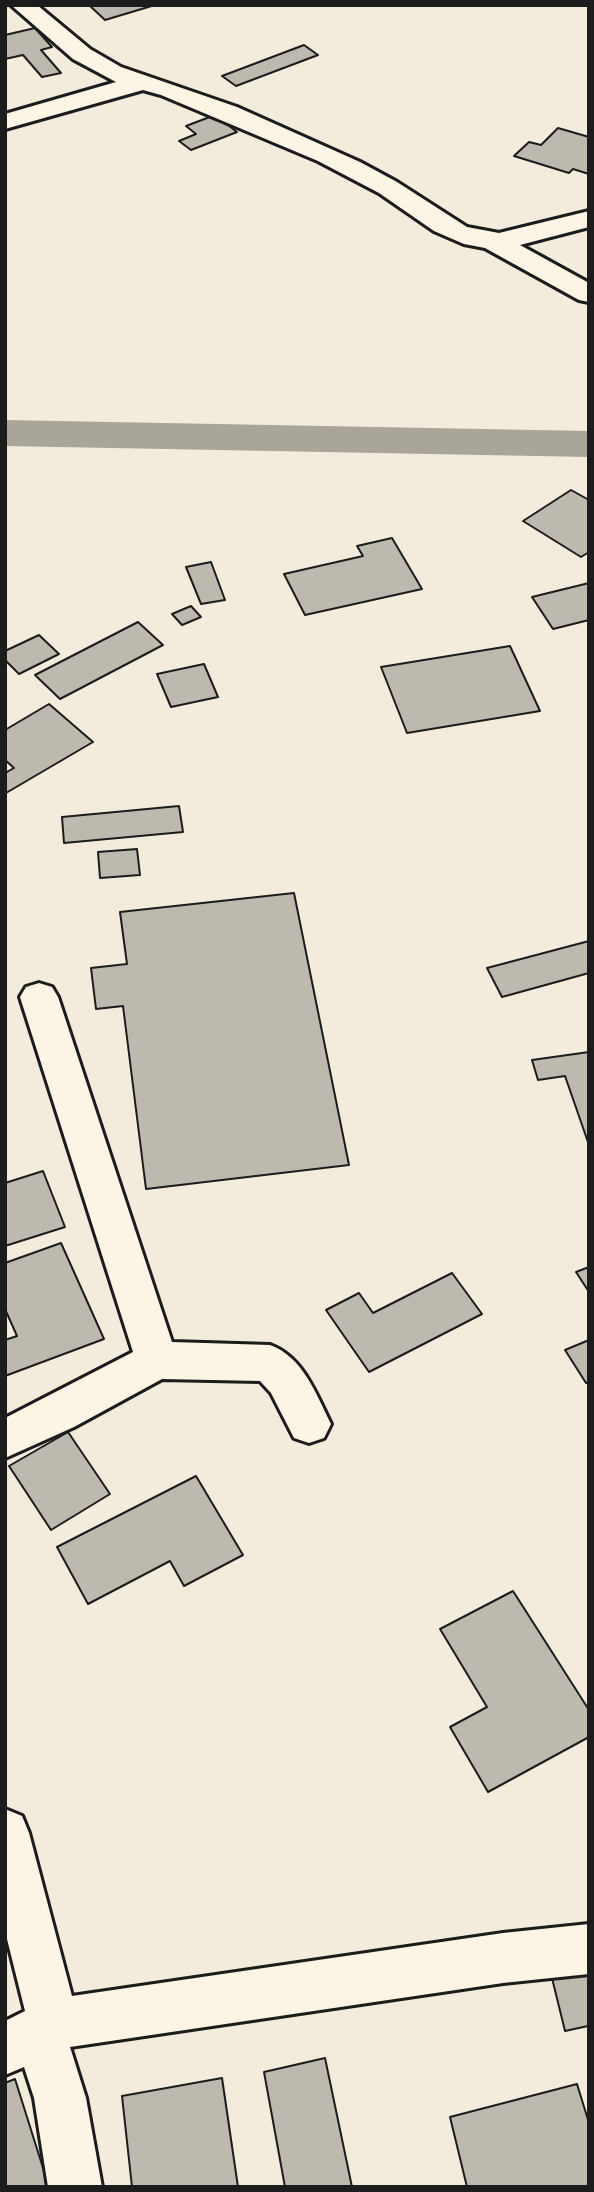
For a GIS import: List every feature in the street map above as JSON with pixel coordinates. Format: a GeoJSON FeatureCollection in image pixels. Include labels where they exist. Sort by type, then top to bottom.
{"type":"FeatureCollection","features":[{"type":"Feature","properties":{"kind":"street"},"geometry":{"type":"LineString","coordinates":[[23,5],[74,48],[104,68],[140,83],[176,92],[308,148],[376,180],[436,222],[466,235],[492,242],[589,294]]}},
{"type":"Feature","properties":{"kind":"street"},"geometry":{"type":"LineString","coordinates":[[5,122],[140,83]]}},
{"type":"Feature","properties":{"kind":"street"},"geometry":{"type":"LineString","coordinates":[[492,242],[589,219]]}},
{"type":"Feature","properties":{"kind":"street"},"geometry":{"type":"LineString","coordinates":[[39,997],[157,1360]]}},
{"type":"Feature","properties":{"kind":"street"},"geometry":{"type":"LineString","coordinates":[[5,1439],[59,1414],[157,1360],[271,1363],[286,1380],[309,1424]]}},
{"type":"Feature","properties":{"kind":"street"},"geometry":{"type":"LineString","coordinates":[[5,1833],[33,2035],[60,2098],[75,2187]]}},
{"type":"Feature","properties":{"kind":"street"},"geometry":{"type":"LineString","coordinates":[[33,2035],[503,1958],[589,1949]]}},
{"type":"Feature","properties":{"kind":"building"},"geometry":{"type":"Polygon","coordinates":[[[89,5],[155,5],[105,20],[89,5]]]}},
{"type":"Feature","properties":{"kind":"building"},"geometry":{"type":"Polygon","coordinates":[[[35,28],[52,47],[41,50],[61,73],[42,77],[23,55],[5,59],[5,35],[35,28]]]}},
{"type":"Feature","properties":{"kind":"building"},"geometry":{"type":"Polygon","coordinates":[[[304,45],[318,55],[236,86],[222,76],[304,45]]]}},
{"type":"Feature","properties":{"kind":"building"},"geometry":{"type":"Polygon","coordinates":[[[215,115],[237,132],[191,150],[179,141],[196,134],[186,126],[215,115]]]}},
{"type":"Feature","properties":{"kind":"building"},"geometry":{"type":"Polygon","coordinates":[[[558,128],[589,137],[589,174],[573,169],[569,173],[514,156],[529,142],[541,145],[558,128]]]}},
{"type":"Feature","properties":{"kind":"building"},"geometry":{"type":"Polygon","coordinates":[[[571,490],[589,500],[589,552],[581,557],[523,521],[571,490]]]}},
{"type":"Feature","properties":{"kind":"building"},"geometry":{"type":"Polygon","coordinates":[[[392,538],[422,589],[305,615],[284,574],[363,556],[357,546],[392,538]]]}},
{"type":"Feature","properties":{"kind":"building"},"geometry":{"type":"Polygon","coordinates":[[[211,562],[225,600],[201,604],[186,567],[211,562]]]}},
{"type":"Feature","properties":{"kind":"building"},"geometry":{"type":"Polygon","coordinates":[[[589,583],[589,620],[553,629],[532,597],[589,583]]]}},
{"type":"Feature","properties":{"kind":"building"},"geometry":{"type":"Polygon","coordinates":[[[191,606],[201,617],[182,625],[172,614],[191,606]]]}},
{"type":"Feature","properties":{"kind":"building"},"geometry":{"type":"Polygon","coordinates":[[[138,622],[163,645],[60,699],[35,675],[138,622]]]}},
{"type":"Feature","properties":{"kind":"building"},"geometry":{"type":"Polygon","coordinates":[[[39,635],[59,654],[19,674],[5,660],[5,651],[39,635]]]}},
{"type":"Feature","properties":{"kind":"building"},"geometry":{"type":"Polygon","coordinates":[[[510,646],[540,711],[407,733],[381,667],[510,646]]]}},
{"type":"Feature","properties":{"kind":"building"},"geometry":{"type":"Polygon","coordinates":[[[204,664],[218,697],[171,707],[157,674],[204,664]]]}},
{"type":"Feature","properties":{"kind":"building"},"geometry":{"type":"Polygon","coordinates":[[[49,704],[93,742],[6,793],[5,773],[14,768],[5,760],[5,730],[49,704]]]}},
{"type":"Feature","properties":{"kind":"building"},"geometry":{"type":"Polygon","coordinates":[[[179,806],[183,832],[64,843],[62,817],[179,806]]]}},
{"type":"Feature","properties":{"kind":"building"},"geometry":{"type":"Polygon","coordinates":[[[137,849],[140,875],[100,878],[98,852],[137,849]]]}},
{"type":"Feature","properties":{"kind":"building"},"geometry":{"type":"Polygon","coordinates":[[[294,893],[349,1165],[146,1189],[123,1006],[96,1009],[91,968],[127,964],[120,912],[294,893]]]}},
{"type":"Feature","properties":{"kind":"building"},"geometry":{"type":"Polygon","coordinates":[[[589,941],[589,973],[502,997],[487,968],[589,941]]]}},
{"type":"Feature","properties":{"kind":"building"},"geometry":{"type":"Polygon","coordinates":[[[589,1052],[589,1145],[565,1076],[538,1080],[532,1060],[589,1052]]]}},
{"type":"Feature","properties":{"kind":"building"},"geometry":{"type":"Polygon","coordinates":[[[43,1171],[65,1227],[5,1246],[5,1183],[43,1171]]]}},
{"type":"Feature","properties":{"kind":"building"},"geometry":{"type":"Polygon","coordinates":[[[61,1243],[104,1339],[5,1376],[5,1340],[17,1336],[5,1309],[5,1263],[61,1243]]]}},
{"type":"Feature","properties":{"kind":"building"},"geometry":{"type":"Polygon","coordinates":[[[589,1267],[589,1292],[576,1272],[589,1267]]]}},
{"type":"Feature","properties":{"kind":"building"},"geometry":{"type":"Polygon","coordinates":[[[452,1273],[482,1314],[369,1372],[326,1310],[359,1293],[373,1313],[452,1273]]]}},
{"type":"Feature","properties":{"kind":"building"},"geometry":{"type":"Polygon","coordinates":[[[589,1340],[589,1382],[586,1383],[565,1350],[589,1340]]]}},
{"type":"Feature","properties":{"kind":"building"},"geometry":{"type":"Polygon","coordinates":[[[68,1432],[110,1494],[51,1530],[9,1466],[68,1432]]]}},
{"type":"Feature","properties":{"kind":"building"},"geometry":{"type":"Polygon","coordinates":[[[196,1476],[243,1555],[184,1586],[170,1561],[88,1604],[57,1547],[196,1476]]]}},
{"type":"Feature","properties":{"kind":"building"},"geometry":{"type":"Polygon","coordinates":[[[513,1591],[589,1710],[589,1737],[488,1792],[450,1727],[487,1707],[440,1629],[513,1591]]]}},
{"type":"Feature","properties":{"kind":"building"},"geometry":{"type":"Polygon","coordinates":[[[589,1967],[589,2030],[588,2026],[565,2031],[551,1974],[589,1967]]]}},
{"type":"Feature","properties":{"kind":"building"},"geometry":{"type":"Polygon","coordinates":[[[325,2058],[352,2187],[285,2187],[264,2072],[325,2058]]]}},
{"type":"Feature","properties":{"kind":"building"},"geometry":{"type":"Polygon","coordinates":[[[222,2078],[238,2187],[132,2187],[122,2096],[222,2078]]]}},
{"type":"Feature","properties":{"kind":"building"},"geometry":{"type":"Polygon","coordinates":[[[15,2079],[49,2187],[5,2187],[5,2083],[15,2079]]]}},
{"type":"Feature","properties":{"kind":"building"},"geometry":{"type":"Polygon","coordinates":[[[577,2084],[589,2123],[589,2187],[467,2187],[450,2117],[577,2084]]]}},
{"type":"Feature","properties":{"kind":"waterway"},"geometry":{"type":"LineString","coordinates":[[5,433],[589,444]]}}]}
